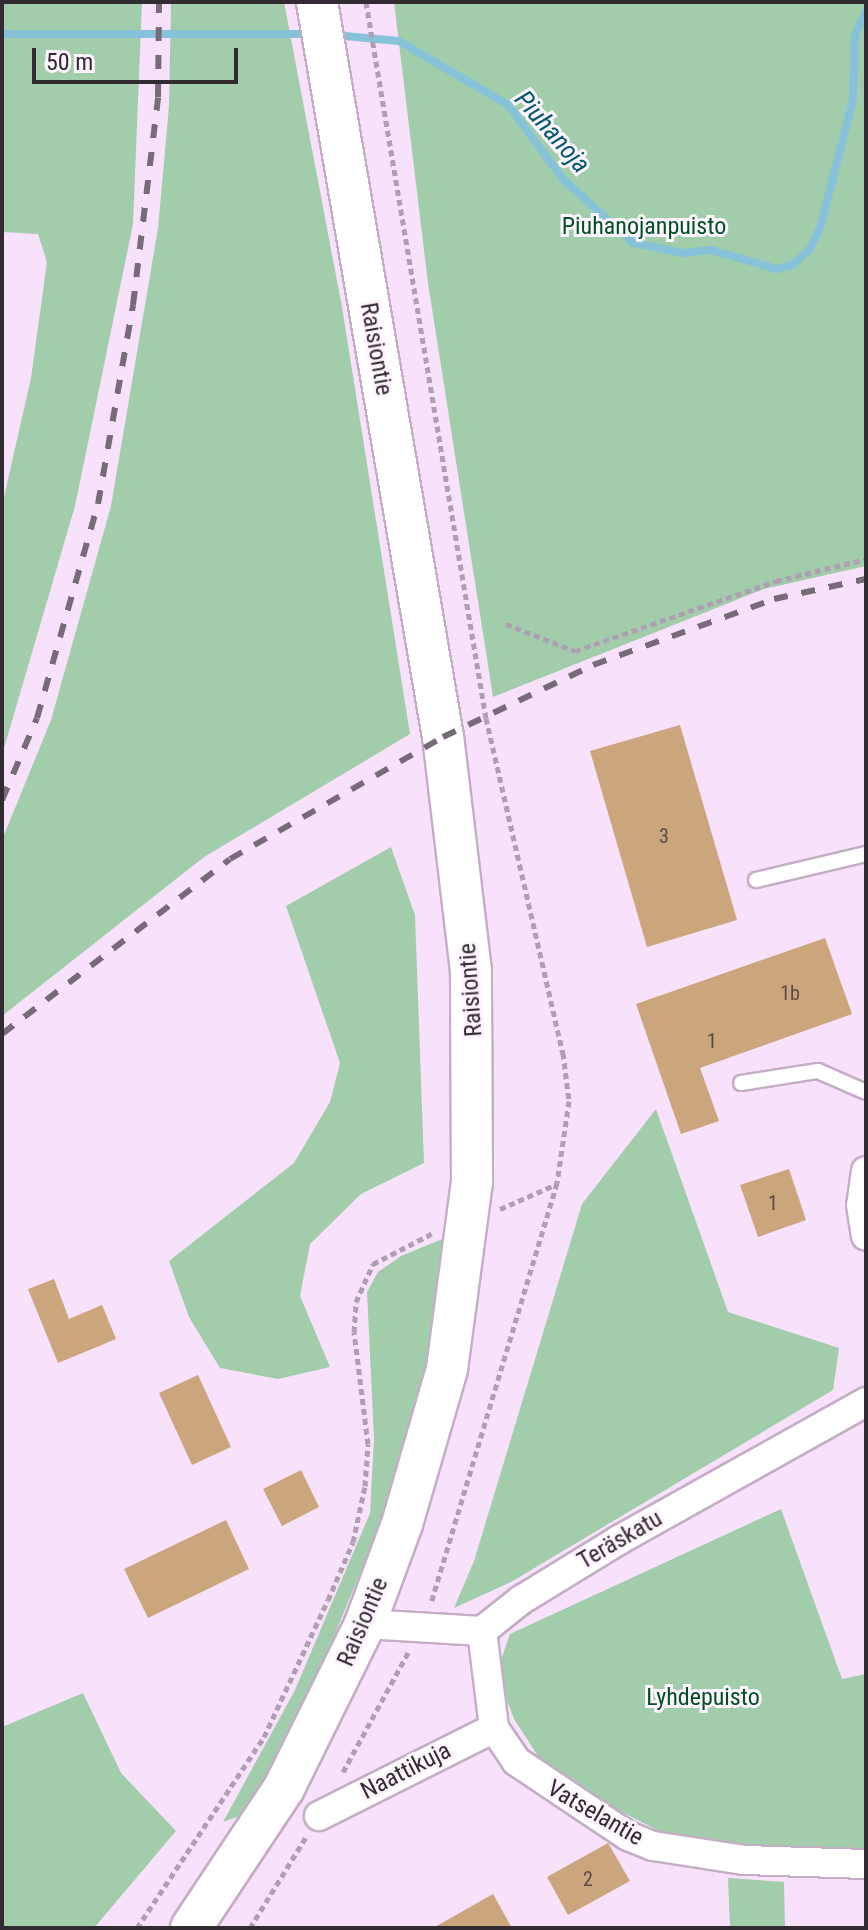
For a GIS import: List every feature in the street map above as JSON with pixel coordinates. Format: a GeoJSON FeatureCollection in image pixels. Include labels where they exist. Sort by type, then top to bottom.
{"type":"FeatureCollection","features":[{"type":"Feature","properties":{"kind":"main road","name":"Raisiontie"},"geometry":{"type":"LineString","coordinates":[[191,1928],[284,1788],[365,1624],[430,1431],[452,1342],[472,1181],[475,1042],[443,737],[317,2]]}},
{"type":"Feature","properties":{"kind":"street"},"geometry":{"type":"LineString","coordinates":[[866,1171],[861,1205],[866,1236]]}},
{"type":"Feature","properties":{"kind":"street","name":"Teräskatu"},"geometry":{"type":"LineString","coordinates":[[482,1631],[521,1600],[619,1540],[866,1402]]}},
{"type":"Feature","properties":{"kind":"street"},"geometry":{"type":"LineString","coordinates":[[365,1624],[482,1631]]}},
{"type":"Feature","properties":{"kind":"street","name":"Vatselantie"},"geometry":{"type":"LineString","coordinates":[[482,1631],[494,1728],[516,1761],[543,1783],[628,1836],[653,1846],[745,1860],[866,1864]]}},
{"type":"Feature","properties":{"kind":"street","name":"Naattikuja"},"geometry":{"type":"LineString","coordinates":[[319,1816],[494,1728]]}},
{"type":"Feature","properties":{"kind":"lane"},"geometry":{"type":"LineString","coordinates":[[756,880],[866,854]]}},
{"type":"Feature","properties":{"kind":"lane"},"geometry":{"type":"LineString","coordinates":[[741,1083],[818,1071],[866,1092]]}},
{"type":"Feature","properties":{"kind":"path"},"geometry":{"type":"LineString","coordinates":[[366,2],[375,56]]}},
{"type":"Feature","properties":{"kind":"path"},"geometry":{"type":"LineString","coordinates":[[506,624],[575,651],[776,581],[866,559]]}},
{"type":"Feature","properties":{"kind":"path"},"geometry":{"type":"LineString","coordinates":[[499,1209],[557,1183]]}},
{"type":"Feature","properties":{"kind":"path"},"geometry":{"type":"LineString","coordinates":[[137,1928],[264,1737],[353,1542],[365,1486],[368,1444],[354,1332],[356,1302],[373,1264],[434,1233]]}},
{"type":"Feature","properties":{"kind":"green space"},"geometry":{"type":"Polygon","coordinates":[[[2,2],[142,2],[133,224],[75,506],[2,755],[2,506],[31,378],[47,262],[38,234],[2,232],[2,2]]]}},
{"type":"Feature","properties":{"kind":"green space"},"geometry":{"type":"Polygon","coordinates":[[[171,2],[284,2],[342,307],[410,734],[204,857],[2,1016],[2,840],[51,720],[111,506],[158,228],[169,106],[171,2]]]}},
{"type":"Feature","properties":{"kind":"green space","name":"Piuhanojanpuisto"},"geometry":{"type":"Polygon","coordinates":[[[394,2],[866,2],[866,566],[764,589],[493,697],[428,283],[394,2]]]}},
{"type":"Feature","properties":{"kind":"green space"},"geometry":{"type":"Polygon","coordinates":[[[391,847],[415,915],[424,1163],[361,1194],[310,1244],[300,1296],[330,1367],[278,1379],[220,1368],[189,1317],[169,1261],[294,1163],[330,1102],[340,1063],[286,906],[391,847]]]}},
{"type":"Feature","properties":{"kind":"green space"},"geometry":{"type":"Polygon","coordinates":[[[656,1109],[728,1312],[839,1348],[833,1390],[511,1582],[454,1608],[474,1561],[582,1204],[656,1109]]]}},
{"type":"Feature","properties":{"kind":"green space"},"geometry":{"type":"Polygon","coordinates":[[[447,1237],[423,1389],[372,1544],[309,1697],[245,1814],[223,1822],[295,1690],[370,1513],[374,1438],[367,1292],[378,1272],[401,1256],[447,1237]]]}},
{"type":"Feature","properties":{"kind":"green space","name":"Lyhdepuisto"},"geometry":{"type":"Polygon","coordinates":[[[781,1509],[842,1679],[866,1674],[866,1858],[728,1847],[667,1835],[582,1792],[538,1756],[514,1719],[502,1687],[501,1660],[510,1634],[781,1509]]]}},
{"type":"Feature","properties":{"kind":"green space"},"geometry":{"type":"Polygon","coordinates":[[[83,1693],[121,1773],[176,1831],[94,1928],[2,1928],[2,1727],[83,1693]]]}},
{"type":"Feature","properties":{"kind":"green space"},"geometry":{"type":"Polygon","coordinates":[[[728,1878],[784,1882],[785,1928],[730,1928],[728,1878]]]}},
{"type":"Feature","properties":{"kind":"building"},"geometry":{"type":"Polygon","coordinates":[[[680,725],[737,920],[647,947],[590,751],[680,725]]]}},
{"type":"Feature","properties":{"kind":"building"},"geometry":{"type":"Polygon","coordinates":[[[825,938],[852,1014],[700,1068],[719,1121],[681,1134],[636,1004],[825,938]]]}},
{"type":"Feature","properties":{"kind":"building"},"geometry":{"type":"Polygon","coordinates":[[[789,1169],[806,1220],[758,1237],[740,1185],[789,1169]]]}},
{"type":"Feature","properties":{"kind":"building"},"geometry":{"type":"Polygon","coordinates":[[[54,1279],[69,1319],[102,1305],[116,1339],[58,1363],[28,1289],[54,1279]]]}},
{"type":"Feature","properties":{"kind":"building"},"geometry":{"type":"Polygon","coordinates":[[[198,1375],[231,1447],[192,1465],[159,1393],[198,1375]]]}},
{"type":"Feature","properties":{"kind":"building"},"geometry":{"type":"Polygon","coordinates":[[[301,1470],[319,1507],[282,1526],[263,1489],[301,1470]]]}},
{"type":"Feature","properties":{"kind":"building"},"geometry":{"type":"Polygon","coordinates":[[[226,1520],[249,1569],[148,1618],[124,1569],[226,1520]]]}},
{"type":"Feature","properties":{"kind":"building"},"geometry":{"type":"Polygon","coordinates":[[[608,1843],[630,1881],[568,1915],[547,1877],[608,1843]]]}},
{"type":"Feature","properties":{"kind":"building"},"geometry":{"type":"Polygon","coordinates":[[[493,1894],[512,1928],[433,1928],[493,1894]]]}},
{"type":"Feature","properties":{"kind":"waterway","name":"Piuhanoja"},"geometry":{"type":"LineString","coordinates":[[334,35],[399,41],[508,105],[563,179],[633,243],[682,253],[711,250],[777,269],[792,265],[810,249],[821,225],[853,99],[855,35],[866,11]]}},
{"type":"Feature","properties":{"kind":"waterway","name":"Piuhanoja"},"geometry":{"type":"LineString","coordinates":[[2,34],[312,34]]}},
{"type":"Feature","properties":{"kind":"railway"},"geometry":{"type":"LineString","coordinates":[[2,800],[37,718],[98,504],[133,305],[158,97],[159,2]]}},
{"type":"Feature","properties":{"kind":"railway"},"geometry":{"type":"LineString","coordinates":[[2,1034],[230,859],[443,737],[593,665],[774,599],[866,579]]}}]}
